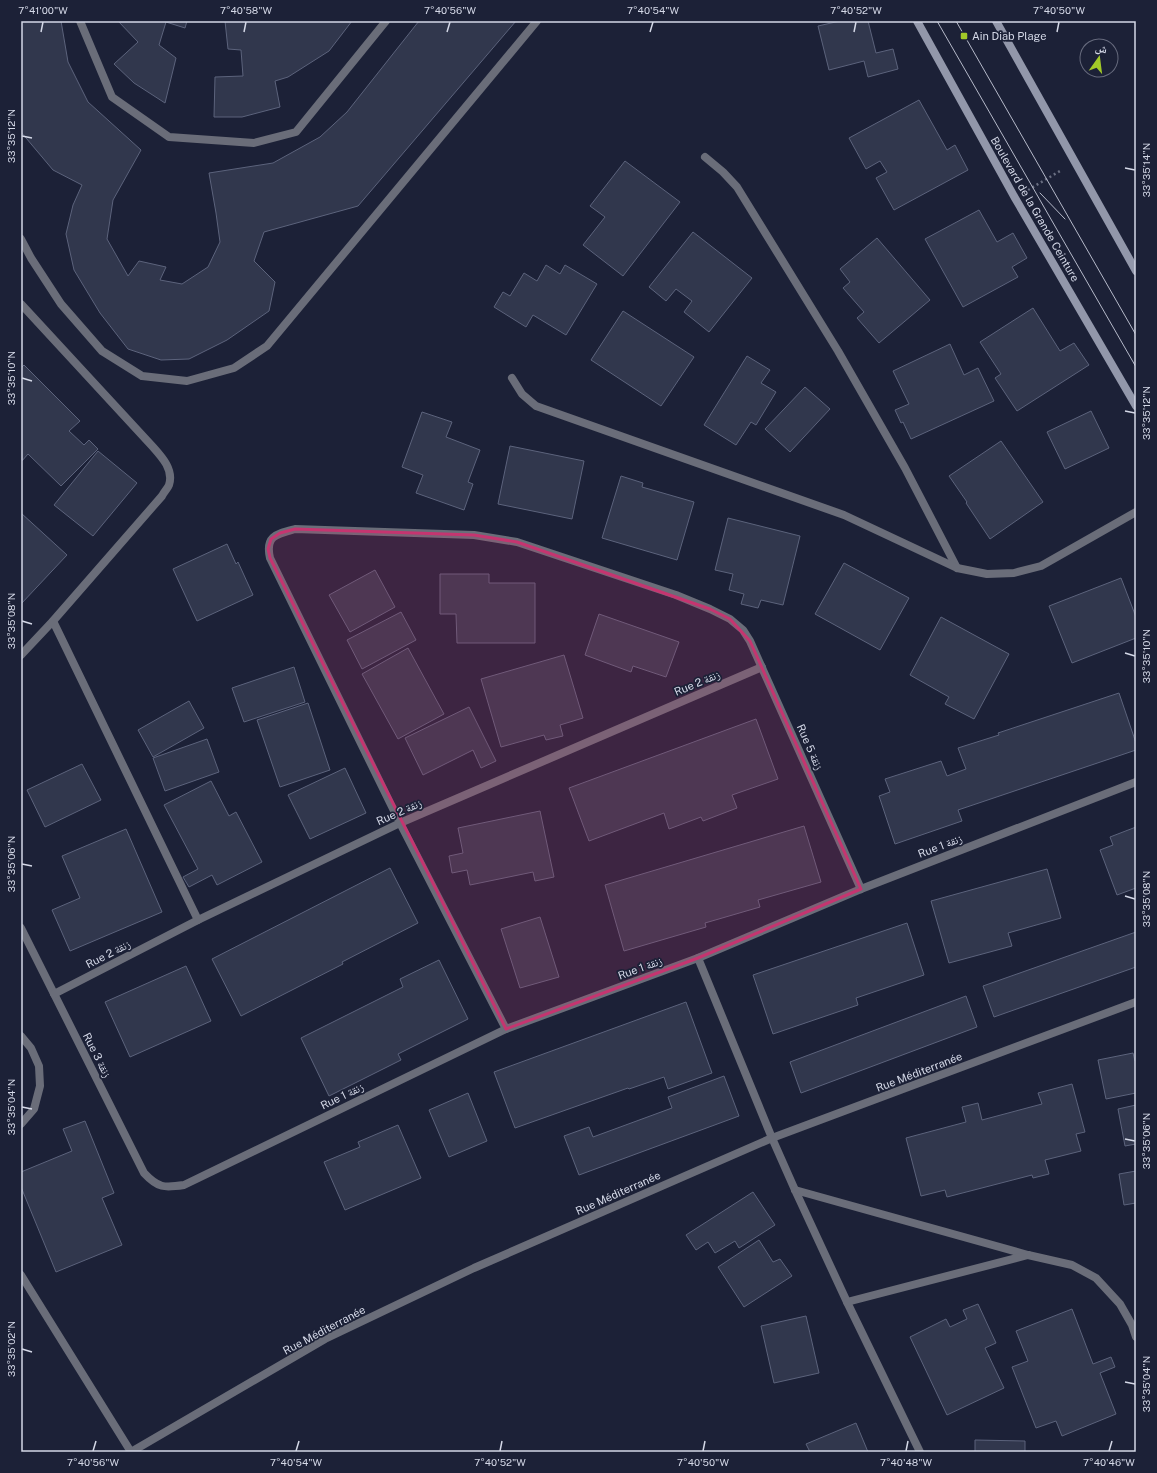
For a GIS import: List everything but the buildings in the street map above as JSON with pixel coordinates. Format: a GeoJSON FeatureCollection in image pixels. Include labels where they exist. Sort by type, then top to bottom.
{"type":"FeatureCollection","features":[{"type":"Feature","properties":{"kind":"main road","name":"Boulevard de la Grande Ceinture"},"geometry":{"type":"LineString","coordinates":[[917,21],[1015,198],[1136,406]]}},
{"type":"Feature","properties":{"kind":"main road"},"geometry":{"type":"LineString","coordinates":[[996,21],[1136,271]]}},
{"type":"Feature","properties":{"kind":"street"},"geometry":{"type":"LineString","coordinates":[[80,21],[112,97],[169,137],[254,143],[296,132],[386,21]]}},
{"type":"Feature","properties":{"kind":"street"},"geometry":{"type":"LineString","coordinates":[[21,239],[31,258],[61,304],[102,351],[142,376],[187,381],[234,368],[267,346],[537,21]]}},
{"type":"Feature","properties":{"kind":"street"},"geometry":{"type":"LineString","coordinates":[[705,157],[737,186],[826,331],[905,468],[957,568]]}},
{"type":"Feature","properties":{"kind":"street"},"geometry":{"type":"LineString","coordinates":[[21,304],[164,460],[170,473],[170,484],[162,496],[53,621],[21,655]]}},
{"type":"Feature","properties":{"kind":"street"},"geometry":{"type":"LineString","coordinates":[[512,378],[522,394],[536,406],[844,515],[957,568],[988,574],[1014,573],[1041,566],[1136,512]]}},
{"type":"Feature","properties":{"kind":"street","name":"Rue 5 زنقة"},"geometry":{"type":"LineString","coordinates":[[400,823],[270,558],[268,548],[271,539],[280,533],[295,529],[474,535],[517,542],[676,595],[710,608],[730,619],[743,630],[750,641],[861,889]]}},
{"type":"Feature","properties":{"kind":"street"},"geometry":{"type":"LineString","coordinates":[[53,621],[198,920]]}},
{"type":"Feature","properties":{"kind":"street","name":"Rue 2 زنقة"},"geometry":{"type":"LineString","coordinates":[[54,994],[198,920],[400,823],[762,667]]}},
{"type":"Feature","properties":{"kind":"street","name":"Rue 1 زنقة"},"geometry":{"type":"LineString","coordinates":[[159,1186],[171,1187],[184,1185],[506,1029],[698,958],[861,889],[1136,782]]}},
{"type":"Feature","properties":{"kind":"street"},"geometry":{"type":"LineString","coordinates":[[400,823],[506,1029]]}},
{"type":"Feature","properties":{"kind":"street","name":"Rue 3 زنقة"},"geometry":{"type":"LineString","coordinates":[[21,928],[144,1173],[159,1186]]}},
{"type":"Feature","properties":{"kind":"street"},"geometry":{"type":"LineString","coordinates":[[698,958],[795,1190],[847,1302],[920,1452]]}},
{"type":"Feature","properties":{"kind":"street","name":"Rue Méditerranée"},"geometry":{"type":"LineString","coordinates":[[131,1452],[325,1339],[474,1268],[772,1138],[1136,1002]]}},
{"type":"Feature","properties":{"kind":"street"},"geometry":{"type":"LineString","coordinates":[[21,1036],[31,1048],[39,1066],[40,1086],[34,1109],[21,1124]]}},
{"type":"Feature","properties":{"kind":"street"},"geometry":{"type":"LineString","coordinates":[[795,1190],[1028,1255],[1072,1265],[1096,1278],[1120,1304],[1134,1324],[1136,1337]]}},
{"type":"Feature","properties":{"kind":"street"},"geometry":{"type":"LineString","coordinates":[[847,1302],[1028,1255]]}},
{"type":"Feature","properties":{"kind":"street"},"geometry":{"type":"LineString","coordinates":[[21,1275],[131,1452]]}},
{"type":"Feature","properties":{"kind":"path"},"geometry":{"type":"LineString","coordinates":[[1015,198],[1074,162]]}},
{"type":"Feature","properties":{"kind":"highlighted area"},"geometry":{"type":"Polygon","coordinates":[[[295,529],[474,535],[517,542],[710,609],[730,619],[750,641],[861,889],[698,958],[506,1029],[270,558],[268,549],[271,539],[280,533],[295,529]]]}},
{"type":"Feature","properties":{"kind":"tram line"},"geometry":{"type":"LineString","coordinates":[[937,21],[1136,367]]}},
{"type":"Feature","properties":{"kind":"tram line"},"geometry":{"type":"LineString","coordinates":[[956,21],[1136,335]]}},
{"type":"Feature","properties":{"kind":"tram line"},"geometry":{"type":"LineString","coordinates":[[1040,193],[1065,219]]}},
{"type":"Feature","properties":{"kind":"place","name":"Ain Diab Plage"},"geometry":{"type":"Point","coordinates":[964,36]}}]}
